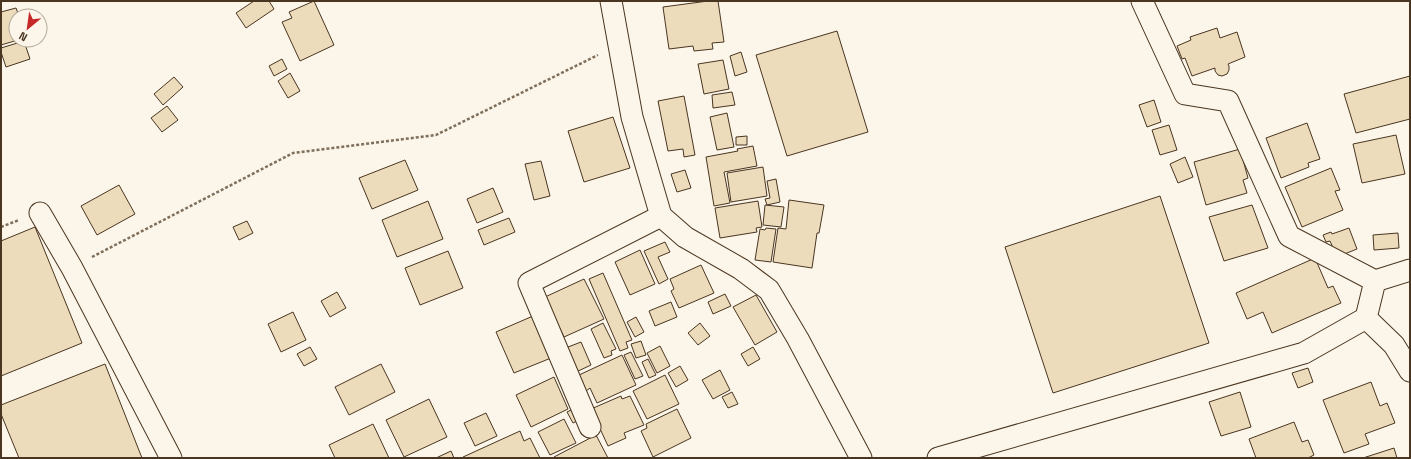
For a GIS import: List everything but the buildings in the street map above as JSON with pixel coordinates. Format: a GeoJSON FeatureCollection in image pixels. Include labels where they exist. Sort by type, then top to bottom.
{"type":"FeatureCollection","features":[{"type":"Feature","properties":{"kind":"street"},"geometry":{"type":"LineString","coordinates":[[611,1],[632,117],[661,216],[685,238],[741,269],[769,290],[798,339],[861,458]]}},
{"type":"Feature","properties":{"kind":"street"},"geometry":{"type":"LineString","coordinates":[[1142,1],[1185,94],[1228,101],[1289,236],[1375,281],[1410,270]]}},
{"type":"Feature","properties":{"kind":"street"},"geometry":{"type":"LineString","coordinates":[[40,213],[72,268],[171,458]]}},
{"type":"Feature","properties":{"kind":"street"},"geometry":{"type":"LineString","coordinates":[[590,427],[529,284],[661,216]]}},
{"type":"Feature","properties":{"kind":"street"},"geometry":{"type":"LineString","coordinates":[[938,458],[1304,353],[1366,318],[1375,281]]}},
{"type":"Feature","properties":{"kind":"street"},"geometry":{"type":"LineString","coordinates":[[1366,318],[1394,345],[1410,371]]}},
{"type":"Feature","properties":{"kind":"path"},"geometry":{"type":"LineString","coordinates":[[72,268],[293,153],[436,135],[620,44]]}}]}
